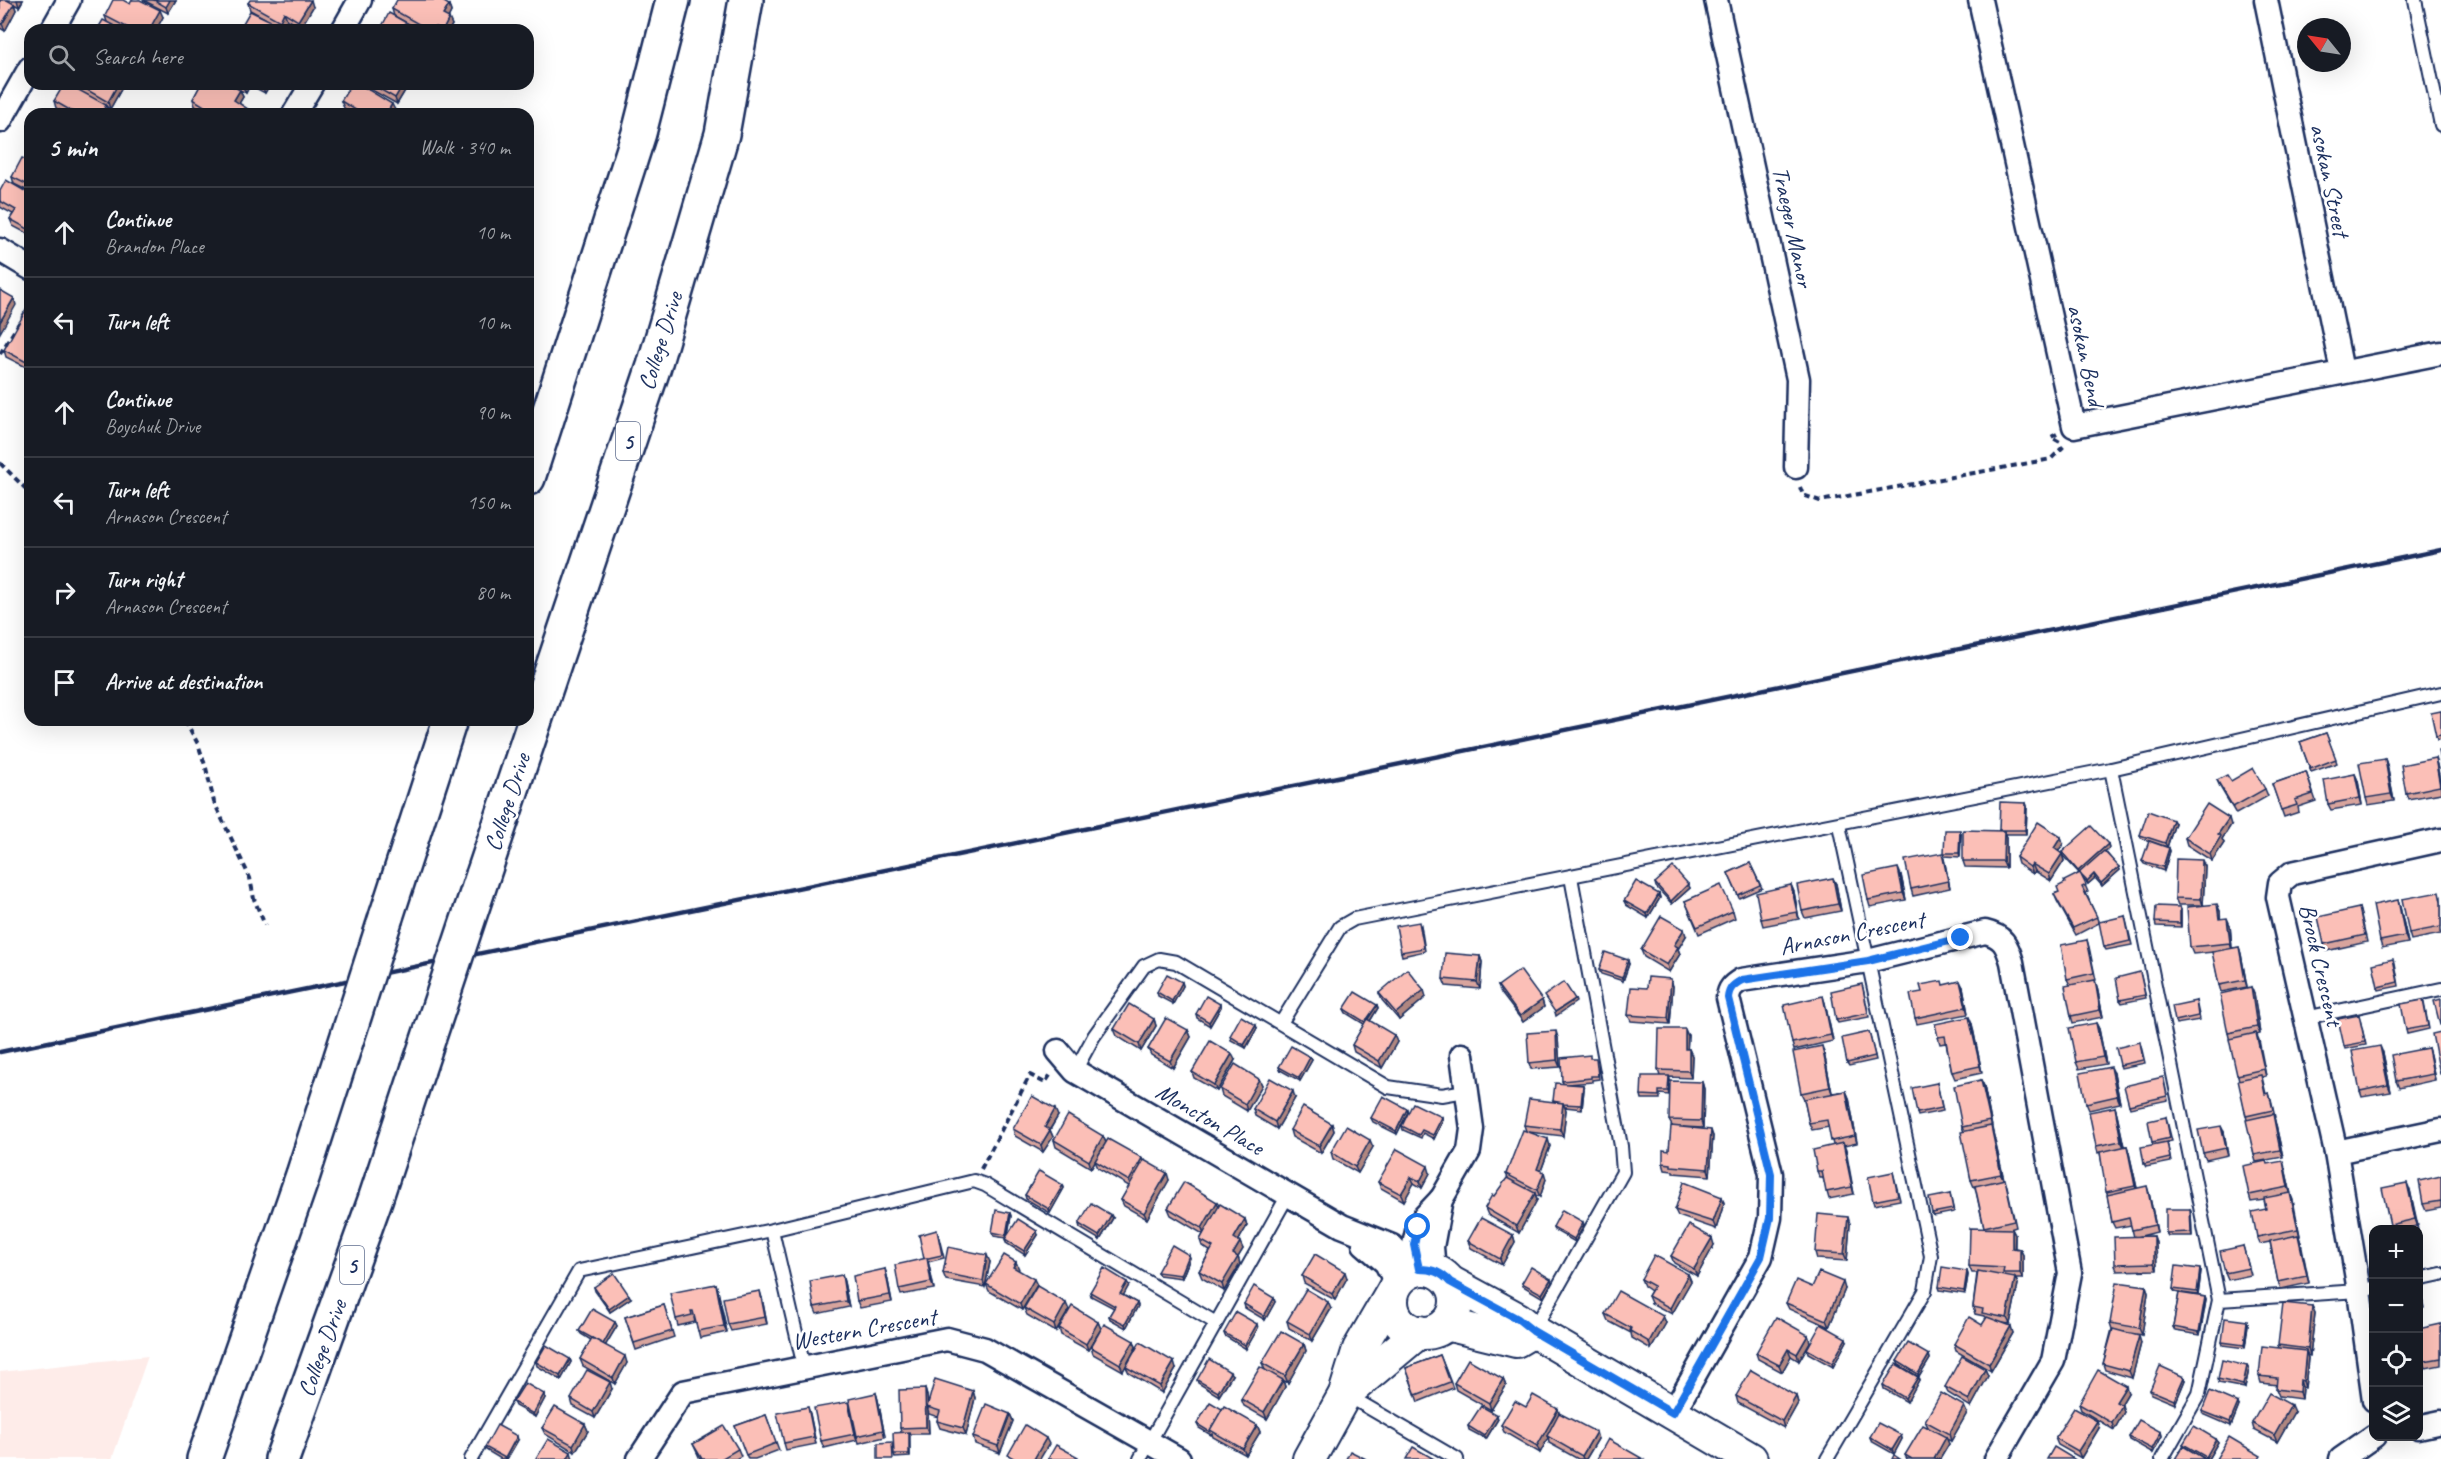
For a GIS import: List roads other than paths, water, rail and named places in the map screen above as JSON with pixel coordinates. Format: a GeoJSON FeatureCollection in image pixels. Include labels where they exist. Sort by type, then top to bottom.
{"type":"FeatureCollection","features":[{"type":"Feature","properties":{"kind":"highway"},"geometry":{"type":"LineString","coordinates":[[534,459],[639,133],[673,0]]}},
{"type":"Feature","properties":{"kind":"highway","name":"College Drive"},"geometry":{"type":"LineString","coordinates":[[534,723],[654,366],[722,134],[747,0]]}},
{"type":"Feature","properties":{"kind":"highway"},"geometry":{"type":"LineString","coordinates":[[204,1459],[300,1186],[448,726]]}},
{"type":"Feature","properties":{"kind":"highway","name":"College Drive"},"geometry":{"type":"LineString","coordinates":[[282,1459],[375,1200],[533,726]]}},
{"type":"Feature","properties":{"kind":"street"},"geometry":{"type":"LineString","coordinates":[[55,24],[69,0]]}},
{"type":"Feature","properties":{"kind":"street"},"geometry":{"type":"LineString","coordinates":[[346,24],[360,0]]}},
{"type":"Feature","properties":{"kind":"street","name":"Traeger Manor"},"geometry":{"type":"LineString","coordinates":[[1716,0],[1798,379],[1796,467]]}},
{"type":"Feature","properties":{"kind":"street","name":"asokan Bend"},"geometry":{"type":"LineString","coordinates":[[1980,0],[2074,426],[2441,353]]}},
{"type":"Feature","properties":{"kind":"street","name":"asokan Street"},"geometry":{"type":"LineString","coordinates":[[2266,0],[2342,371]]}},
{"type":"Feature","properties":{"kind":"street"},"geometry":{"type":"LineString","coordinates":[[0,121],[24,79]]}},
{"type":"Feature","properties":{"kind":"street"},"geometry":{"type":"LineString","coordinates":[[298,108],[308,90]]}},
{"type":"Feature","properties":{"kind":"street"},"geometry":{"type":"LineString","coordinates":[[0,250],[24,264]]}},
{"type":"Feature","properties":{"kind":"street","name":"Brock Crescent"},"geometry":{"type":"LineString","coordinates":[[2372,1387],[2366,1290],[2278,897],[2280,883],[2292,873],[2441,840]]}},
{"type":"Feature","properties":{"kind":"street","name":"Arnason Crescent"},"geometry":{"type":"LineString","coordinates":[[1673,1413],[1761,1257],[1770,1218],[1771,1174],[1728,998],[1729,991],[1734,984],[1742,980],[1868,961],[1984,933],[1995,935],[2004,942],[2012,962],[2070,1273],[2053,1361],[1996,1459]]}},
{"type":"Feature","properties":{"kind":"street","name":"Moncton Place"},"geometry":{"type":"LineString","coordinates":[[1058,1051],[1075,1071],[1342,1226],[1392,1246],[1418,1278]]}},
{"type":"Feature","properties":{"kind":"street"},"geometry":{"type":"LineString","coordinates":[[1309,1459],[1345,1394],[1359,1349],[1418,1278],[1432,1247],[1442,1198],[1469,1151],[1472,1129],[1465,1092],[1462,1055]]}},
{"type":"Feature","properties":{"kind":"street"},"geometry":{"type":"LineString","coordinates":[[2336,1152],[2441,1130]]}},
{"type":"Feature","properties":{"kind":"street"},"geometry":{"type":"LineString","coordinates":[[1418,1278],[1393,1308],[1396,1317],[1410,1329],[1433,1328],[1516,1341],[1533,1331]]}},
{"type":"Feature","properties":{"kind":"street"},"geometry":{"type":"LineString","coordinates":[[1418,1278],[1518,1319],[1533,1331],[1752,1459]]}},
{"type":"Feature","properties":{"kind":"street"},"geometry":{"type":"LineString","coordinates":[[1345,1394],[1433,1328],[1452,1317],[1456,1299],[1418,1278]]}},
{"type":"Feature","properties":{"kind":"street","name":"Western Crescent"},"geometry":{"type":"LineString","coordinates":[[639,1459],[683,1392],[947,1339],[985,1348],[1145,1451],[1179,1459]]}},
{"type":"Feature","properties":{"kind":"street"},"geometry":{"type":"LineString","coordinates":[[2423,1426],[2441,1422]]}},
{"type":"Feature","properties":{"kind":"street"},"geometry":{"type":"LineString","coordinates":[[2341,1459],[2369,1440]]}},
{"type":"Feature","properties":{"kind":"lane"},"geometry":{"type":"LineString","coordinates":[[2415,0],[2441,125]]}},
{"type":"Feature","properties":{"kind":"lane"},"geometry":{"type":"LineString","coordinates":[[1281,1023],[1341,927],[1354,919],[1839,825],[2111,769],[2441,693]]}},
{"type":"Feature","properties":{"kind":"lane"},"geometry":{"type":"LineString","coordinates":[[2111,769],[2219,1300],[2199,1394],[2162,1459]]}},
{"type":"Feature","properties":{"kind":"lane"},"geometry":{"type":"LineString","coordinates":[[1827,1459],[1925,1291],[1931,1256],[1839,825]]}},
{"type":"Feature","properties":{"kind":"lane"},"geometry":{"type":"LineString","coordinates":[[1533,1331],[1623,1172],[1622,1146],[1571,877]]}},
{"type":"Feature","properties":{"kind":"lane"},"geometry":{"type":"LineString","coordinates":[[1075,1071],[1094,1036],[1144,966],[1159,959],[1176,962],[1388,1087],[1442,1095],[1465,1092]]}},
{"type":"Feature","properties":{"kind":"lane"},"geometry":{"type":"LineString","coordinates":[[2306,1018],[2441,989]]}},
{"type":"Feature","properties":{"kind":"lane"},"geometry":{"type":"LineString","coordinates":[[471,1459],[579,1270],[772,1230],[974,1181],[985,1185],[1216,1323]]}},
{"type":"Feature","properties":{"kind":"lane"},"geometry":{"type":"LineString","coordinates":[[1145,1451],[1288,1195]]}},
{"type":"Feature","properties":{"kind":"lane"},"geometry":{"type":"LineString","coordinates":[[772,1230],[804,1367]]}},
{"type":"Feature","properties":{"kind":"lane"},"geometry":{"type":"LineString","coordinates":[[2423,1278],[2441,1274]]}},
{"type":"Feature","properties":{"kind":"lane"},"geometry":{"type":"LineString","coordinates":[[2219,1300],[2366,1290]]}},
{"type":"Feature","properties":{"kind":"lane"},"geometry":{"type":"LineString","coordinates":[[1345,1394],[1457,1459]]}},
{"type":"Feature","properties":{"kind":"railway"},"geometry":{"type":"LineString","coordinates":[[0,1052],[2441,550]]}}]}
